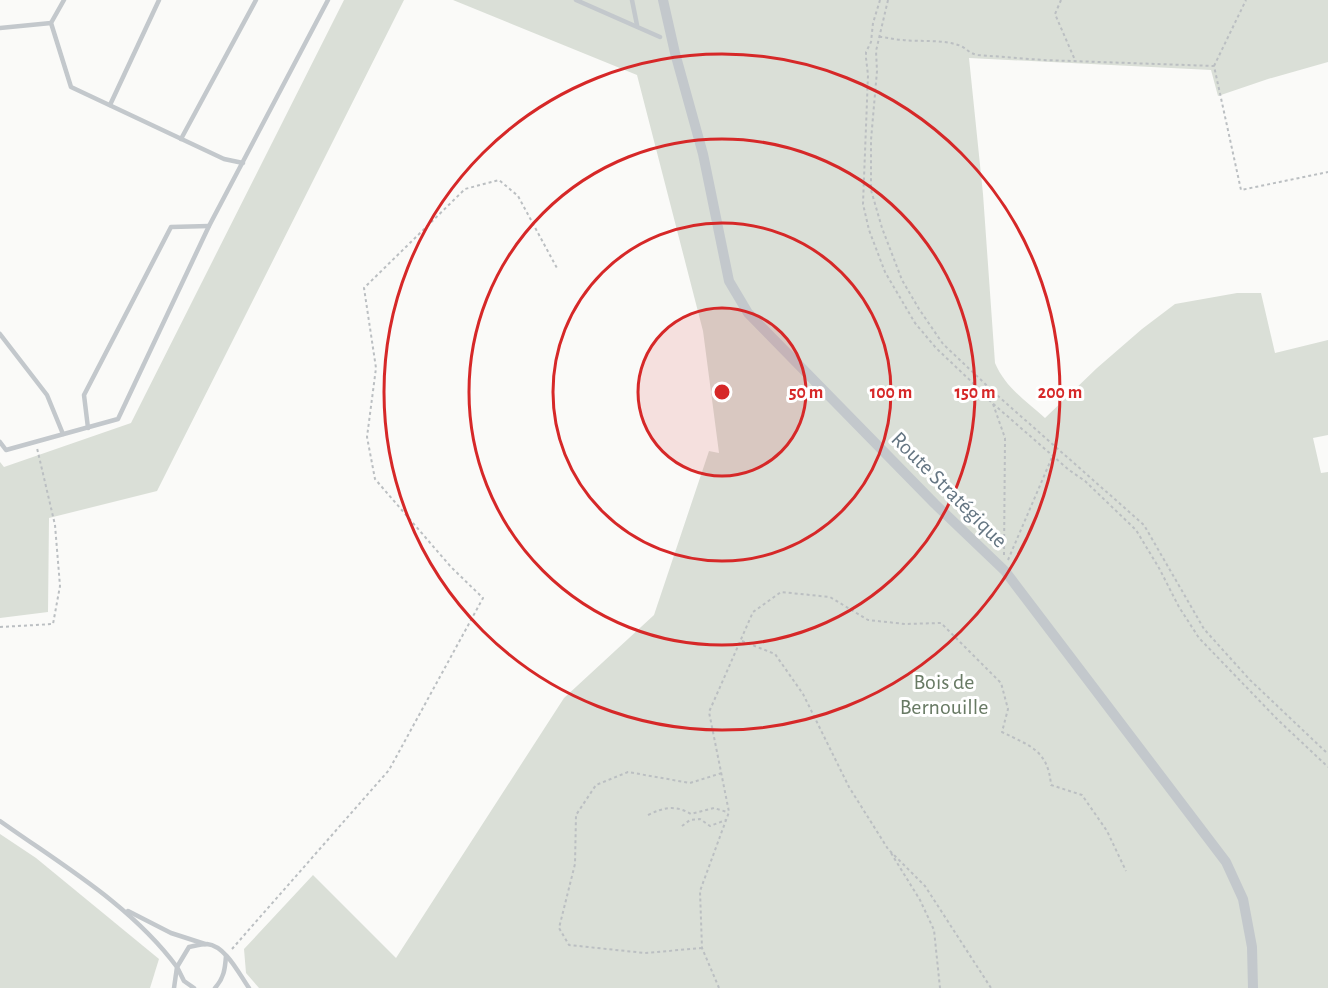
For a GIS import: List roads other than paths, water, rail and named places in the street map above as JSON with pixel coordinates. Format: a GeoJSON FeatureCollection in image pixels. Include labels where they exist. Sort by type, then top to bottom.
{"type":"FeatureCollection","features":[{"type":"Feature","properties":{"kind":"street","name":"Route Stratégique"},"geometry":{"type":"LineString","coordinates":[[663,0],[703,154],[729,281],[748,313],[935,504],[1004,570],[1226,862],[1243,899],[1252,947],[1253,988]]}},
{"type":"Feature","properties":{"kind":"lane"},"geometry":{"type":"LineString","coordinates":[[64,0],[51,23],[71,87],[224,159],[243,163]]}},
{"type":"Feature","properties":{"kind":"lane"},"geometry":{"type":"LineString","coordinates":[[110,105],[159,0]]}},
{"type":"Feature","properties":{"kind":"lane"},"geometry":{"type":"LineString","coordinates":[[181,139],[256,0]]}},
{"type":"Feature","properties":{"kind":"lane"},"geometry":{"type":"LineString","coordinates":[[0,442],[6,450],[118,419],[209,226],[328,0]]}},
{"type":"Feature","properties":{"kind":"lane"},"geometry":{"type":"LineString","coordinates":[[576,0],[660,37]]}},
{"type":"Feature","properties":{"kind":"lane"},"geometry":{"type":"LineString","coordinates":[[632,0],[637,25]]}},
{"type":"Feature","properties":{"kind":"lane"},"geometry":{"type":"LineString","coordinates":[[0,28],[51,23]]}},
{"type":"Feature","properties":{"kind":"lane"},"geometry":{"type":"LineString","coordinates":[[88,428],[84,395],[171,227],[209,226]]}},
{"type":"Feature","properties":{"kind":"lane"},"geometry":{"type":"LineString","coordinates":[[0,334],[47,395],[63,435]]}},
{"type":"Feature","properties":{"kind":"lane"},"geometry":{"type":"LineString","coordinates":[[0,821],[123,909],[159,943],[177,967],[184,981],[194,988]]}},
{"type":"Feature","properties":{"kind":"lane"},"geometry":{"type":"LineString","coordinates":[[123,909],[171,933],[217,947],[249,988]]}},
{"type":"Feature","properties":{"kind":"lane"},"geometry":{"type":"LineString","coordinates":[[174,988],[177,967],[189,947],[207,944]]}},
{"type":"Feature","properties":{"kind":"lane"},"geometry":{"type":"LineString","coordinates":[[214,988],[221,982],[226,956]]}},
{"type":"Feature","properties":{"kind":"park label","name":"Bois de Bernouille"},"geometry":{"type":"Point","coordinates":[944,694]}}]}
